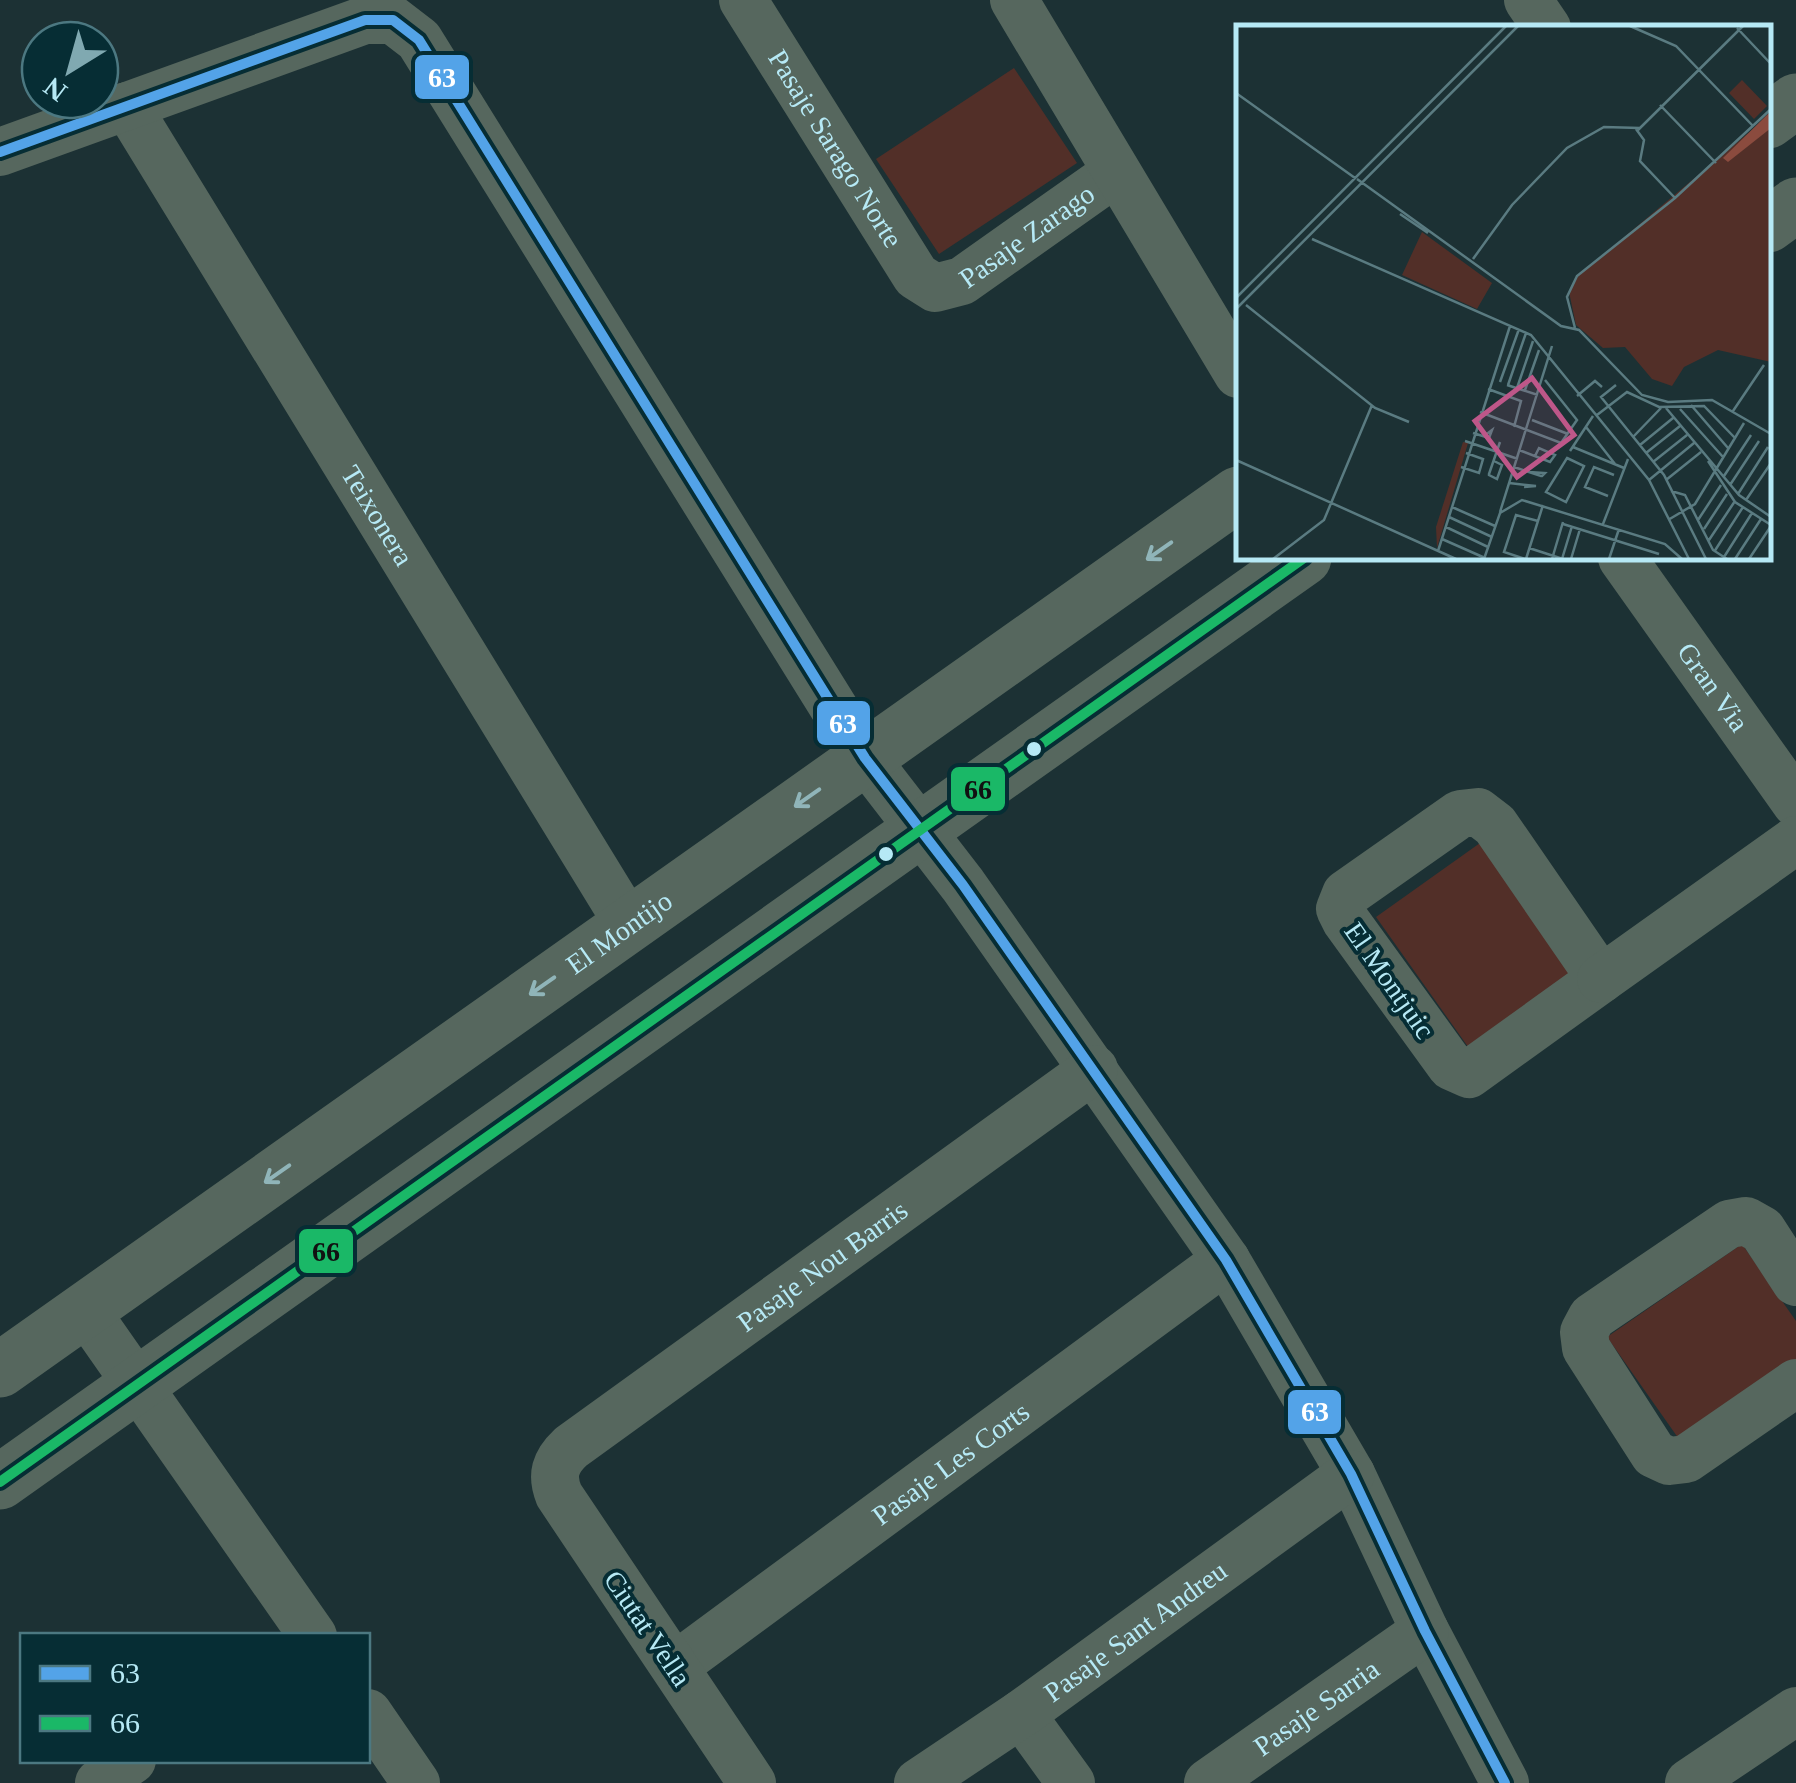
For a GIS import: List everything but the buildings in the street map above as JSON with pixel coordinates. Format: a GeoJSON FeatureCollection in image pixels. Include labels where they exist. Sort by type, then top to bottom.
{"type":"FeatureCollection","features":[{"type":"Feature","properties":{"kind":"street","name":"Pasaje Sarago Norte"},"geometry":{"type":"LineString","coordinates":[[743,0],[916,276],[935,288]]}},
{"type":"Feature","properties":{"kind":"street"},"geometry":{"type":"LineString","coordinates":[[1014,0],[1236,371]]}},
{"type":"Feature","properties":{"kind":"street"},"geometry":{"type":"LineString","coordinates":[[1528,0],[1545,25]]}},
{"type":"Feature","properties":{"kind":"street"},"geometry":{"type":"LineString","coordinates":[[0,152],[365,20],[393,20],[420,40],[865,758],[922,830],[1094,1068],[1226,1260],[1350,1474],[1425,1631],[1505,1783]]}},
{"type":"Feature","properties":{"kind":"street"},"geometry":{"type":"LineString","coordinates":[[1771,119],[1796,101]]}},
{"type":"Feature","properties":{"kind":"street","name":"Teixonera"},"geometry":{"type":"LineString","coordinates":[[127,106],[628,925]]}},
{"type":"Feature","properties":{"kind":"street","name":"Pasaje Zarago"},"geometry":{"type":"LineString","coordinates":[[935,288],[962,281],[1115,173]]}},
{"type":"Feature","properties":{"kind":"street"},"geometry":{"type":"LineString","coordinates":[[1771,223],[1796,205]]}},
{"type":"Feature","properties":{"kind":"street","name":"El Montijo"},"geometry":{"type":"LineString","coordinates":[[0,1370],[1236,495]]}},
{"type":"Feature","properties":{"kind":"street"},"geometry":{"type":"LineString","coordinates":[[0,1482],[1301,560]]}},
{"type":"Feature","properties":{"kind":"street","name":"Gran Via"},"geometry":{"type":"LineString","coordinates":[[1615,562],[1796,803]]}},
{"type":"Feature","properties":{"kind":"street","name":"El Montjuic"},"geometry":{"type":"LineString","coordinates":[[1600,979],[1494,825],[1478,812],[1460,814],[1346,894],[1340,909],[1451,1066],[1469,1074],[1796,840]]}},
{"type":"Feature","properties":{"kind":"street","name":"Pasaje Nou Barris"},"geometry":{"type":"LineString","coordinates":[[555,1469],[570,1447],[1094,1068]]}},
{"type":"Feature","properties":{"kind":"street"},"geometry":{"type":"LineString","coordinates":[[1796,1282],[1762,1230],[1746,1221],[1729,1224],[1592,1317],[1584,1332],[1586,1348],[1654,1454],[1669,1462],[1686,1460],[1796,1383]]}},
{"type":"Feature","properties":{"kind":"street","name":"Pasaje Les Corts"},"geometry":{"type":"LineString","coordinates":[[674,1666],[1226,1260]]}},
{"type":"Feature","properties":{"kind":"street"},"geometry":{"type":"LineString","coordinates":[[84,1310],[311,1633]]}},
{"type":"Feature","properties":{"kind":"street","name":"Ciutat Vella"},"geometry":{"type":"LineString","coordinates":[[555,1469],[558,1495],[752,1783]]}},
{"type":"Feature","properties":{"kind":"street","name":"Pasaje Sant Andreu"},"geometry":{"type":"LineString","coordinates":[[918,1783],[1021,1714],[1350,1474]]}},
{"type":"Feature","properties":{"kind":"street","name":"Pasaje Sarria"},"geometry":{"type":"LineString","coordinates":[[1208,1783],[1425,1631]]}},
{"type":"Feature","properties":{"kind":"street"},"geometry":{"type":"LineString","coordinates":[[1689,1783],[1796,1711]]}},
{"type":"Feature","properties":{"kind":"street"},"geometry":{"type":"LineString","coordinates":[[1021,1714],[1071,1783]]}},
{"type":"Feature","properties":{"kind":"street"},"geometry":{"type":"LineString","coordinates":[[370,1716],[416,1783]]}},
{"type":"Feature","properties":{"kind":"street"},"geometry":{"type":"LineString","coordinates":[[99,1783],[128,1763]]}},
{"type":"Feature","properties":{"kind":"shaded area"},"geometry":{"type":"Polygon","coordinates":[[[1014,68],[1077,163],[939,254],[876,159],[1014,68]]]}},
{"type":"Feature","properties":{"kind":"shaded area"},"geometry":{"type":"Polygon","coordinates":[[[1480,843],[1575,977],[1471,1051],[1376,917],[1480,843]]]}},
{"type":"Feature","properties":{"kind":"shaded area"},"geometry":{"type":"Polygon","coordinates":[[[1742,1244],[1796,1321],[1796,1362],[1681,1442],[1607,1337],[1742,1244]]]}},
{"type":"Feature","properties":{"kind":"transit line","name":"63"},"geometry":{"type":"LineString","coordinates":[[0,152],[365,20],[393,20],[419,40],[865,758],[963,885],[1226,1260],[1351,1474],[1425,1631],[1505,1783]]}},
{"type":"Feature","properties":{"kind":"transit line","name":"66"},"geometry":{"type":"LineString","coordinates":[[0,1482],[1301,560]]}}]}
